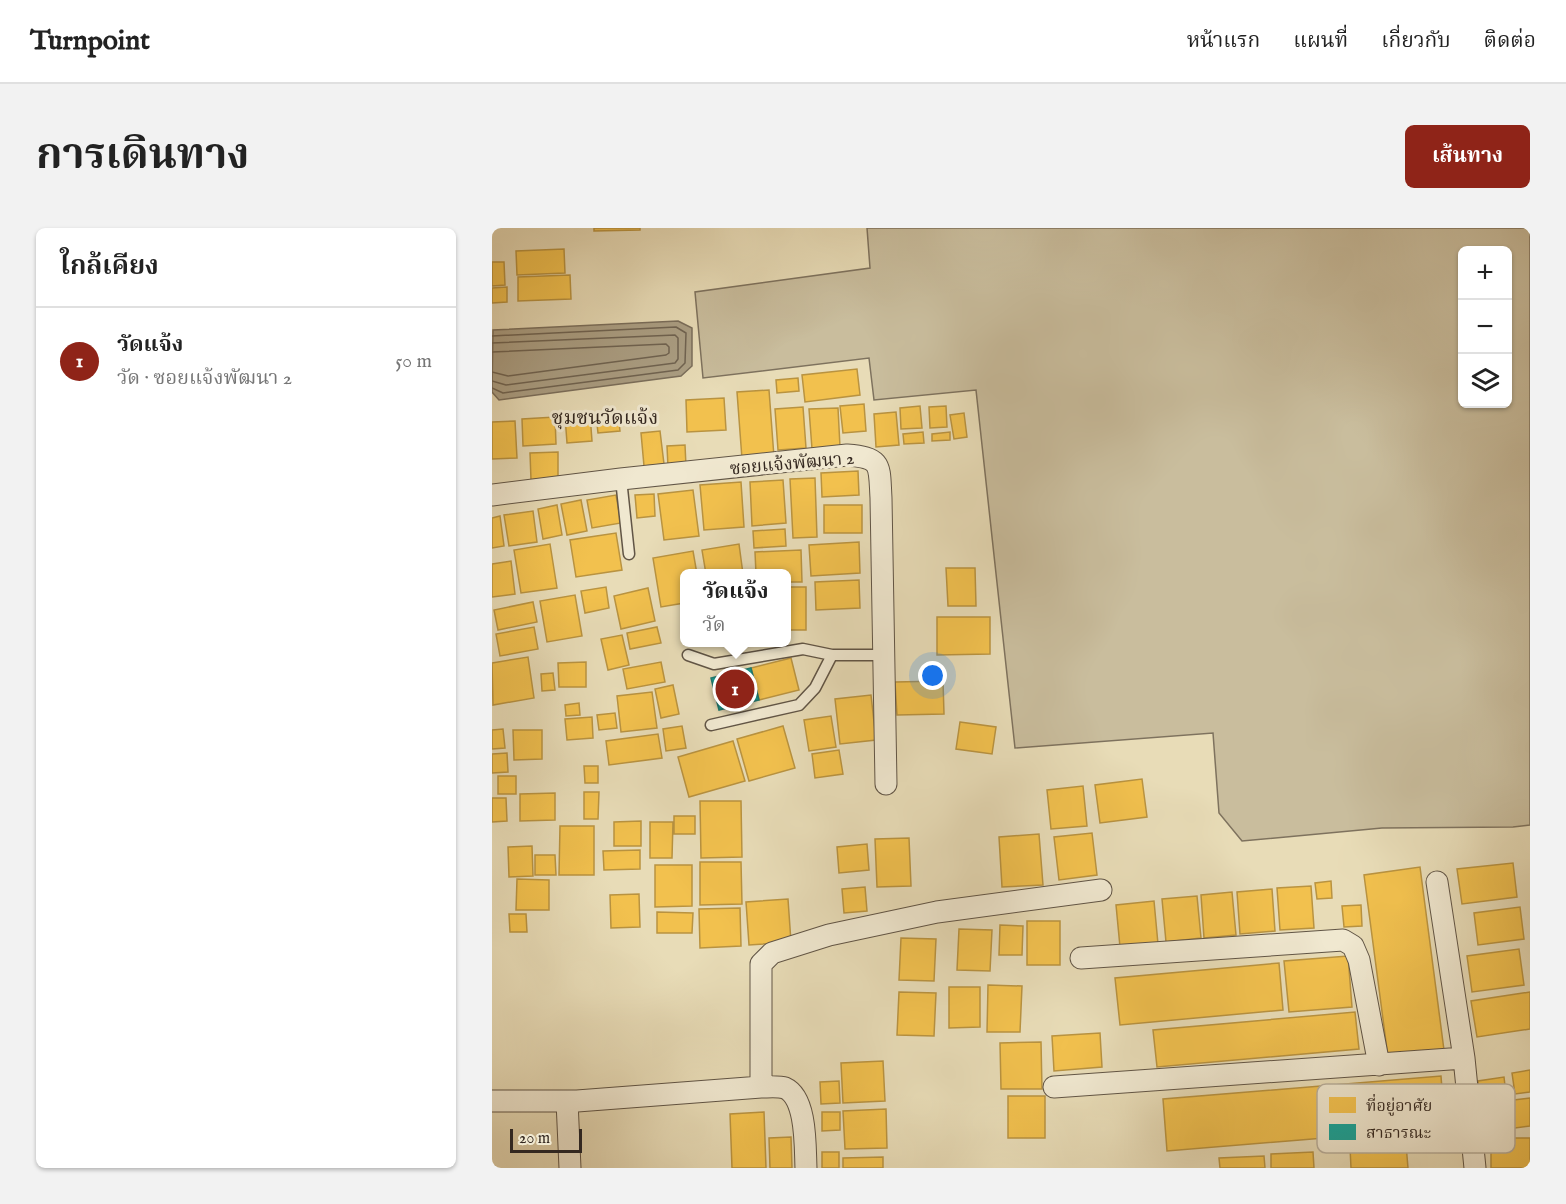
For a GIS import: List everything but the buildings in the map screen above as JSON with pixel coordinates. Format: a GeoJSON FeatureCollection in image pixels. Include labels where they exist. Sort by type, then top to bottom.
{"type":"FeatureCollection","features":[{"type":"Feature","properties":{"kind":"street","name":"ซอยแจ้งพัฒนา 2"},"geometry":{"type":"LineString","coordinates":[[492,495],[847,455],[874,460],[879,470],[881,498],[886,784]]}},
{"type":"Feature","properties":{"kind":"street"},"geometry":{"type":"LineString","coordinates":[[1437,882],[1467,1084]]}},
{"type":"Feature","properties":{"kind":"street"},"geometry":{"type":"LineString","coordinates":[[761,1087],[761,964],[772,953],[829,935],[937,912],[1101,890]]}},
{"type":"Feature","properties":{"kind":"street"},"geometry":{"type":"LineString","coordinates":[[1081,958],[1343,940],[1353,946],[1359,960],[1379,1065]]}},
{"type":"Feature","properties":{"kind":"street"},"geometry":{"type":"LineString","coordinates":[[1054,1087],[1464,1058]]}},
{"type":"Feature","properties":{"kind":"street"},"geometry":{"type":"LineString","coordinates":[[492,1101],[567,1101],[761,1087],[784,1088],[793,1095],[802,1114],[807,1168]]}},
{"type":"Feature","properties":{"kind":"street"},"geometry":{"type":"LineString","coordinates":[[567,1101],[570,1168]]}},
{"type":"Feature","properties":{"kind":"street"},"geometry":{"type":"LineString","coordinates":[[1474,1153],[1475,1168]]}},
{"type":"Feature","properties":{"kind":"lane"},"geometry":{"type":"LineString","coordinates":[[621,479],[629,554]]}},
{"type":"Feature","properties":{"kind":"lane"},"geometry":{"type":"LineString","coordinates":[[688,655],[714,664],[803,649],[832,655],[884,655]]}},
{"type":"Feature","properties":{"kind":"lane"},"geometry":{"type":"LineString","coordinates":[[711,725],[799,705],[815,688],[832,655]]}},
{"type":"Feature","properties":{"kind":"shaded area"},"geometry":{"type":"Polygon","coordinates":[[[867,228],[1530,228],[1530,825],[1382,828],[1242,841],[1219,813],[1213,733],[1015,748],[976,390],[874,400],[869,358],[703,378],[695,292],[870,268],[867,228]]]}},
{"type":"Feature","properties":{"kind":"water"},"geometry":{"type":"Polygon","coordinates":[[[678,321],[692,328],[692,366],[681,376],[499,400],[492,392],[493,330],[678,321]]]}},
{"type":"Feature","properties":{"kind":"place","name":"วัดแจ้ง"},"geometry":{"type":"Point","coordinates":[735,689]}},
{"type":"Feature","properties":{"kind":"district","name":"ชุมชนวัดแจ้ง"},"geometry":{"type":"Point","coordinates":[605,417]}}]}
